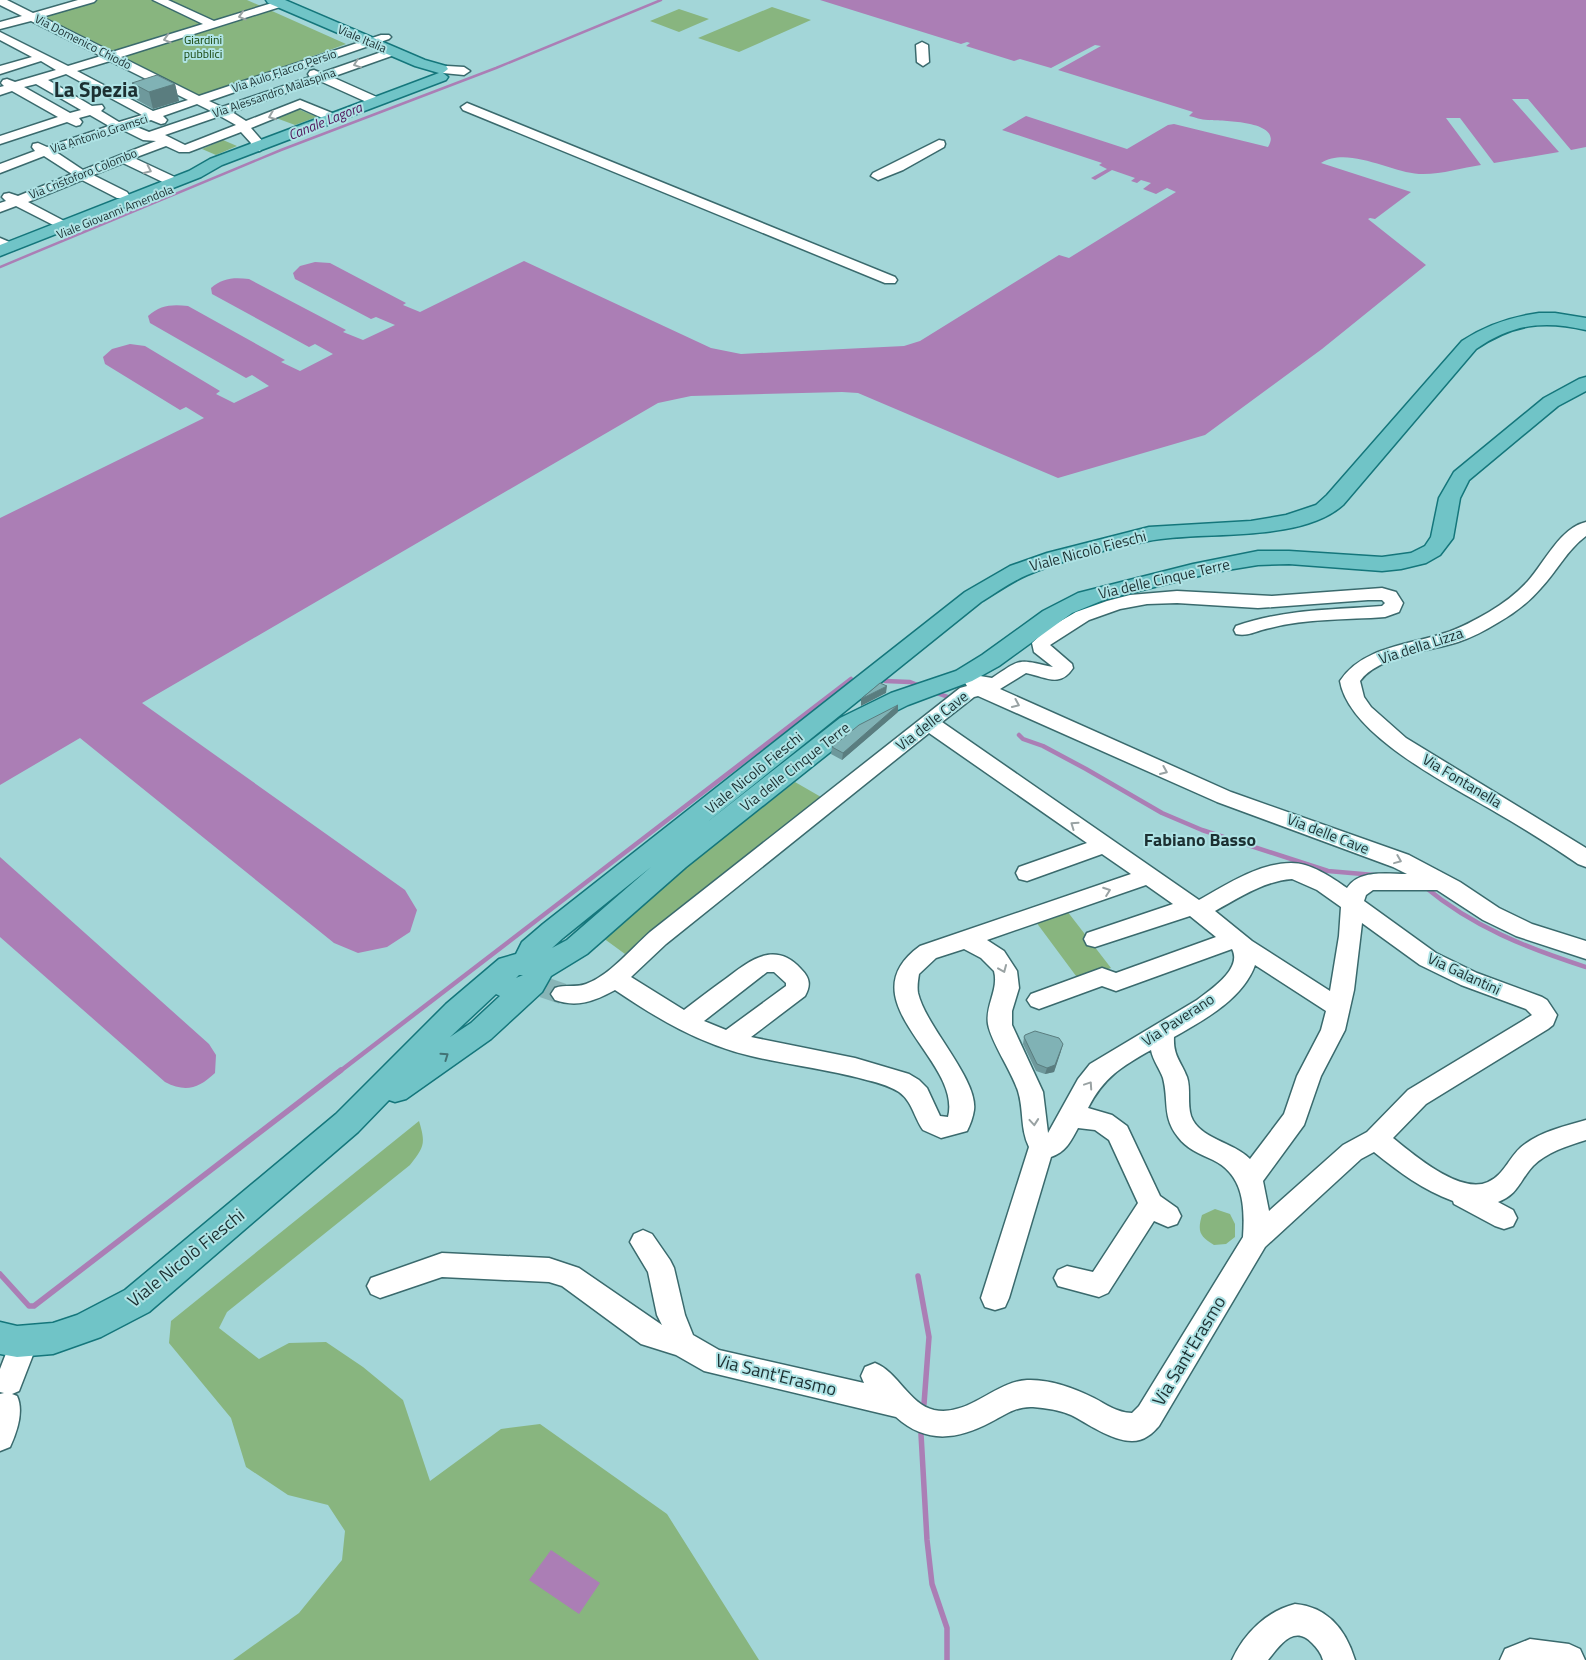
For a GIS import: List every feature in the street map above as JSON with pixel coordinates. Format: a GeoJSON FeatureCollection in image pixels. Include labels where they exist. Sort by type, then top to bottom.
{"type":"FeatureCollection","features":[{"type":"Feature","properties":{"kind":"main road","name":"Viale Italia"},"geometry":{"type":"LineString","coordinates":[[277,2],[294,13],[305,14],[437,72]]}},
{"type":"Feature","properties":{"kind":"main road","name":"Viale Giovanni Amendola"},"geometry":{"type":"LineString","coordinates":[[2,249],[186,184],[226,160],[416,86],[437,72]]}},
{"type":"Feature","properties":{"kind":"main road","name":"Viale Giovanni Amendola"},"geometry":{"type":"LineString","coordinates":[[2,249],[174,182],[216,162],[226,160]]}},
{"type":"Feature","properties":{"kind":"main road","name":"Viale Nicolò Fieschi"},"geometry":{"type":"LineString","coordinates":[[12,1340],[72,1332],[102,1322],[137,1301],[347,1123],[481,1031],[533,980],[532,950],[553,931],[974,597],[994,584],[1018,571],[1055,558],[1149,534],[1289,521],[1324,510],[1336,500],[1469,346],[1481,336],[1516,322],[1535,319],[1562,318],[1586,324]]}},
{"type":"Feature","properties":{"kind":"main road","name":"Via delle Cinque Terre"},"geometry":{"type":"LineString","coordinates":[[533,980],[577,947],[677,860],[849,724],[874,709],[962,677],[997,657],[1036,626],[1066,607],[1100,593],[1253,559],[1308,558],[1381,564],[1412,560],[1423,556],[1439,544],[1442,538],[1450,497],[1454,486],[1461,476],[1551,402],[1586,383]]}},
{"type":"Feature","properties":{"kind":"street"},"geometry":{"type":"LineString","coordinates":[[159,0],[214,25]]}},
{"type":"Feature","properties":{"kind":"street","name":"Via Domenico Chiodo"},"geometry":{"type":"LineString","coordinates":[[0,1],[112,56],[153,89],[199,101],[240,121],[246,130]]}},
{"type":"Feature","properties":{"kind":"street"},"geometry":{"type":"LineString","coordinates":[[0,26],[84,1]]}},
{"type":"Feature","properties":{"kind":"street"},"geometry":{"type":"LineString","coordinates":[[0,12],[36,2]]}},
{"type":"Feature","properties":{"kind":"street"},"geometry":{"type":"LineString","coordinates":[[0,91],[214,25],[277,2]]}},
{"type":"Feature","properties":{"kind":"street"},"geometry":{"type":"LineString","coordinates":[[0,50],[61,31]]}},
{"type":"Feature","properties":{"kind":"street"},"geometry":{"type":"LineString","coordinates":[[0,35],[177,128]]}},
{"type":"Feature","properties":{"kind":"street","name":"Via Aulo Flacco Persio"},"geometry":{"type":"LineString","coordinates":[[199,101],[385,37]]}},
{"type":"Feature","properties":{"kind":"street"},"geometry":{"type":"LineString","coordinates":[[922,45],[923,62]]}},
{"type":"Feature","properties":{"kind":"street","name":"Via Alessandro Malaspina"},"geometry":{"type":"LineString","coordinates":[[161,138],[177,128],[393,52]]}},
{"type":"Feature","properties":{"kind":"street"},"geometry":{"type":"LineString","coordinates":[[0,57],[16,65]]}},
{"type":"Feature","properties":{"kind":"street"},"geometry":{"type":"LineString","coordinates":[[0,70],[43,57]]}},
{"type":"Feature","properties":{"kind":"street"},"geometry":{"type":"LineString","coordinates":[[298,66],[375,101]]}},
{"type":"Feature","properties":{"kind":"street"},"geometry":{"type":"LineString","coordinates":[[0,79],[96,135]]}},
{"type":"Feature","properties":{"kind":"street"},"geometry":{"type":"LineString","coordinates":[[39,80],[116,125],[125,126],[148,137],[161,138],[184,149],[224,135],[246,130],[300,104]]}},
{"type":"Feature","properties":{"kind":"street"},"geometry":{"type":"LineString","coordinates":[[252,82],[333,118]]}},
{"type":"Feature","properties":{"kind":"street"},"geometry":{"type":"LineString","coordinates":[[0,162],[47,124],[153,89]]}},
{"type":"Feature","properties":{"kind":"street","name":"Via Antonio Gramsci"},"geometry":{"type":"LineString","coordinates":[[0,169],[19,148],[96,135],[199,101]]}},
{"type":"Feature","properties":{"kind":"street"},"geometry":{"type":"LineString","coordinates":[[467,107],[890,280]]}},
{"type":"Feature","properties":{"kind":"street"},"geometry":{"type":"LineString","coordinates":[[28,115],[79,138]]}},
{"type":"Feature","properties":{"kind":"street"},"geometry":{"type":"LineString","coordinates":[[0,128],[19,148],[81,174],[122,195]]}},
{"type":"Feature","properties":{"kind":"street"},"geometry":{"type":"LineString","coordinates":[[246,130],[275,141]]}},
{"type":"Feature","properties":{"kind":"street"},"geometry":{"type":"LineString","coordinates":[[246,130],[258,143],[255,148]]}},
{"type":"Feature","properties":{"kind":"street","name":"Via Cristoforo Colombo"},"geometry":{"type":"LineString","coordinates":[[0,208],[123,158],[161,138]]}},
{"type":"Feature","properties":{"kind":"street"},"geometry":{"type":"LineString","coordinates":[[878,176],[939,144]]}},
{"type":"Feature","properties":{"kind":"street"},"geometry":{"type":"LineString","coordinates":[[123,158],[174,182]]}},
{"type":"Feature","properties":{"kind":"street"},"geometry":{"type":"LineString","coordinates":[[0,193],[63,226]]}},
{"type":"Feature","properties":{"kind":"street","name":"Via della Lizza"},"geometry":{"type":"LineString","coordinates":[[1350,689],[1352,678],[1375,661],[1463,634],[1522,597],[1546,572],[1566,543],[1586,527]]}},
{"type":"Feature","properties":{"kind":"street"},"geometry":{"type":"LineString","coordinates":[[962,677],[993,685],[1023,666],[1058,674],[1062,664],[1041,648],[1043,641],[1066,626],[1109,606],[1145,598],[1272,602],[1382,594],[1390,596],[1394,603],[1392,608],[1385,611],[1318,613],[1259,624],[1243,630]]}},
{"type":"Feature","properties":{"kind":"street","name":"Via Fontanella"},"geometry":{"type":"LineString","coordinates":[[1350,689],[1360,706],[1389,736],[1559,840],[1586,859]]}},
{"type":"Feature","properties":{"kind":"street","name":"Via delle Cave"},"geometry":{"type":"LineString","coordinates":[[533,980],[581,995],[592,992],[615,978],[666,932],[967,692],[974,690],[984,690],[1224,797],[1401,861],[1426,882]]}},
{"type":"Feature","properties":{"kind":"street"},"geometry":{"type":"LineString","coordinates":[[929,722],[1195,908],[1240,943],[1339,1008]]}},
{"type":"Feature","properties":{"kind":"street"},"geometry":{"type":"LineString","coordinates":[[1027,873],[1104,845]]}},
{"type":"Feature","properties":{"kind":"street","name":"Via Galantini"},"geometry":{"type":"LineString","coordinates":[[1094,939],[1195,908],[1278,872],[1294,871],[1308,874],[1325,884],[1428,959],[1469,979],[1534,1003],[1539,1006],[1545,1015],[1540,1022],[1417,1097],[1376,1139],[1352,1152],[1256,1239]]}},
{"type":"Feature","properties":{"kind":"street"},"geometry":{"type":"LineString","coordinates":[[615,978],[668,1014],[728,1041],[868,1071],[911,1086],[920,1097],[926,1118],[935,1126],[948,1128],[958,1124],[964,1110],[952,1077],[908,1003],[905,987],[907,973],[915,961],[928,952],[1149,876]]}},
{"type":"Feature","properties":{"kind":"street","name":"Via delle Cave"},"geometry":{"type":"LineString","coordinates":[[1352,903],[1356,891],[1369,882],[1426,882],[1452,888],[1491,914],[1524,930],[1586,950]]}},
{"type":"Feature","properties":{"kind":"street"},"geometry":{"type":"LineString","coordinates":[[1249,1179],[1295,1118],[1310,1076],[1333,1030],[1339,1008],[1350,936],[1352,903]]}},
{"type":"Feature","properties":{"kind":"street"},"geometry":{"type":"LineString","coordinates":[[966,940],[992,953],[1005,972],[1007,986],[999,1013],[1001,1028],[1024,1074],[1032,1100],[1034,1128],[1038,1141],[1042,1146],[995,1298]]}},
{"type":"Feature","properties":{"kind":"street"},"geometry":{"type":"LineString","coordinates":[[1039,1000],[1102,977],[1116,982],[1240,943]]}},
{"type":"Feature","properties":{"kind":"street","name":"Via Paverano"},"geometry":{"type":"LineString","coordinates":[[1042,1146],[1051,1148],[1055,1145],[1087,1086],[1099,1071],[1129,1051],[1202,1009],[1236,978],[1243,967],[1246,956],[1240,943]]}},
{"type":"Feature","properties":{"kind":"street"},"geometry":{"type":"LineString","coordinates":[[685,1022],[760,965],[774,963],[788,969],[798,981],[797,990],[728,1041]]}},
{"type":"Feature","properties":{"kind":"street"},"geometry":{"type":"LineString","coordinates":[[1163,1031],[1162,1044],[1165,1059],[1175,1077],[1181,1122],[1192,1137],[1208,1147],[1228,1155],[1241,1167],[1249,1179],[1256,1200],[1256,1239]]}},
{"type":"Feature","properties":{"kind":"street"},"geometry":{"type":"LineString","coordinates":[[1129,1051],[1150,1053],[1165,1059]]}},
{"type":"Feature","properties":{"kind":"street"},"geometry":{"type":"LineString","coordinates":[[1067,1278],[1099,1285],[1159,1210],[1118,1133],[1103,1122],[1088,1118],[1071,1117]]}},
{"type":"Feature","properties":{"kind":"street"},"geometry":{"type":"LineString","coordinates":[[1456,1192],[1480,1195],[1497,1191],[1509,1182],[1519,1165],[1533,1150],[1564,1136],[1586,1130]]}},
{"type":"Feature","properties":{"kind":"street"},"geometry":{"type":"LineString","coordinates":[[1376,1139],[1428,1179],[1504,1218]]}},
{"type":"Feature","properties":{"kind":"street"},"geometry":{"type":"LineString","coordinates":[[1420,1187],[1449,1199],[1456,1192]]}},
{"type":"Feature","properties":{"kind":"street","name":"Via Sant'Erasmo"},"geometry":{"type":"LineString","coordinates":[[875,1376],[901,1405],[917,1418],[940,1424],[959,1424],[982,1413],[998,1402],[1018,1395],[1037,1394],[1074,1403],[1118,1426],[1138,1427],[1149,1416],[1256,1239]]}},
{"type":"Feature","properties":{"kind":"street"},"geometry":{"type":"LineString","coordinates":[[643,1242],[661,1268],[671,1315],[683,1344]]}},
{"type":"Feature","properties":{"kind":"street","name":"Via Sant'Erasmo"},"geometry":{"type":"LineString","coordinates":[[380,1286],[442,1265],[549,1270],[570,1276],[651,1335],[683,1344],[714,1362],[901,1405]]}},
{"type":"Feature","properties":{"kind":"street"},"geometry":{"type":"LineString","coordinates":[[0,1437],[8,1393],[12,1340]]}},
{"type":"Feature","properties":{"kind":"street"},"geometry":{"type":"LineString","coordinates":[[1248,1660],[1270,1634],[1286,1622],[1297,1620],[1310,1623],[1322,1630],[1337,1650],[1339,1660]]}},
{"type":"Feature","properties":{"kind":"street"},"geometry":{"type":"LineString","coordinates":[[1516,1660],[1530,1655],[1569,1660]]}},
{"type":"Feature","properties":{"kind":"green space","name":"Giardini pubblici"},"geometry":{"type":"Polygon","coordinates":[[[95,0],[247,0],[346,44],[201,97],[39,16],[95,0]]]}},
{"type":"Feature","properties":{"kind":"green space"},"geometry":{"type":"Polygon","coordinates":[[[772,7],[811,20],[739,52],[698,38],[772,7]]]}},
{"type":"Feature","properties":{"kind":"green space"},"geometry":{"type":"Polygon","coordinates":[[[679,9],[709,19],[679,32],[650,21],[679,9]]]}},
{"type":"Feature","properties":{"kind":"green space"},"geometry":{"type":"Polygon","coordinates":[[[298,109],[317,117],[295,125],[276,118],[298,109]]]}},
{"type":"Feature","properties":{"kind":"green space"},"geometry":{"type":"Polygon","coordinates":[[[223,140],[237,146],[216,155],[202,149],[223,140]]]}},
{"type":"Feature","properties":{"kind":"green space"},"geometry":{"type":"Polygon","coordinates":[[[795,782],[821,797],[625,954],[599,935],[795,782]]]}},
{"type":"Feature","properties":{"kind":"green space"},"geometry":{"type":"Polygon","coordinates":[[[1067,911],[1111,968],[1079,980],[1036,922],[1067,911]]]}},
{"type":"Feature","properties":{"kind":"green space"},"geometry":{"type":"Polygon","coordinates":[[[419,1121],[423,1135],[422,1145],[410,1165],[227,1312],[219,1328],[259,1359],[289,1343],[326,1342],[363,1367],[403,1400],[430,1481],[501,1429],[540,1424],[667,1514],[759,1660],[233,1660],[299,1613],[342,1560],[345,1531],[328,1505],[288,1495],[246,1467],[231,1418],[169,1343],[171,1321],[419,1121]]]}},
{"type":"Feature","properties":{"kind":"green space"},"geometry":{"type":"Polygon","coordinates":[[[1215,1209],[1230,1214],[1235,1224],[1235,1237],[1226,1244],[1214,1245],[1203,1236],[1200,1230],[1202,1215],[1215,1209]]]}},
{"type":"Feature","properties":{"kind":"shaded area"},"geometry":{"type":"Polygon","coordinates":[[[820,0],[1586,0],[1586,147],[1571,150],[1528,99],[1512,99],[1559,152],[1494,163],[1460,118],[1446,118],[1481,165],[1419,174],[1356,158],[1344,157],[1321,163],[1411,192],[1375,219],[1368,219],[1426,265],[1322,349],[1205,435],[1058,478],[858,393],[691,396],[658,403],[142,703],[405,890],[417,910],[410,932],[387,947],[358,953],[334,943],[80,738],[0,785],[0,518],[204,418],[186,407],[180,410],[105,364],[103,357],[112,349],[130,344],[145,346],[220,391],[216,394],[234,403],[269,386],[252,375],[246,378],[150,323],[148,316],[162,307],[171,305],[188,306],[285,360],[281,362],[300,371],[333,354],[315,344],[309,347],[212,294],[211,288],[219,282],[228,279],[249,279],[346,330],[343,332],[363,340],[395,325],[376,317],[371,319],[295,279],[293,273],[300,266],[315,262],[330,263],[406,303],[403,305],[420,312],[524,261],[711,348],[741,354],[904,346],[920,341],[1059,255],[1069,258],[1176,192],[1167,188],[1156,194],[1143,189],[1151,183],[1141,180],[1137,183],[1131,181],[1135,178],[1112,170],[1095,180],[1091,178],[1107,169],[1099,165],[1102,163],[1002,130],[1026,116],[1127,149],[1168,125],[1174,124],[1268,147],[1271,138],[1260,127],[1237,122],[1205,120],[1189,116],[1193,112],[1058,70],[1101,46],[1095,45],[1051,68],[1020,59],[1014,61],[966,46],[970,43],[967,42],[961,44],[820,0]]]}},
{"type":"Feature","properties":{"kind":"shaded area"},"geometry":{"type":"Polygon","coordinates":[[[0,857],[209,1044],[216,1055],[215,1073],[192,1087],[179,1087],[165,1082],[0,937],[0,857]]]}},
{"type":"Feature","properties":{"kind":"shaded area"},"geometry":{"type":"Polygon","coordinates":[[[551,1550],[600,1583],[579,1614],[529,1580],[551,1550]]]}},
{"type":"Feature","properties":{"kind":"building"},"geometry":{"type":"Polygon","coordinates":[[[157,75],[175,84],[149,92],[132,83],[157,75]]]}},
{"type":"Feature","properties":{"kind":"building"},"geometry":{"type":"Polygon","coordinates":[[[880,683],[887,686],[861,699],[880,683]]]}},
{"type":"Feature","properties":{"kind":"building"},"geometry":{"type":"Polygon","coordinates":[[[898,705],[843,753],[832,747],[859,725],[898,705]]]}},
{"type":"Feature","properties":{"kind":"building"},"geometry":{"type":"Polygon","coordinates":[[[1035,1031],[1059,1038],[1063,1044],[1055,1065],[1047,1068],[1037,1064],[1024,1037],[1035,1031]]]}},
{"type":"Feature","properties":{"kind":"waterway","name":"Canale Lagora"},"geometry":{"type":"LineString","coordinates":[[0,267],[281,150],[496,68],[661,0]]}},
{"type":"Feature","properties":{"kind":"waterway"},"geometry":{"type":"LineString","coordinates":[[339,1072],[851,679]]}},
{"type":"Feature","properties":{"kind":"waterway"},"geometry":{"type":"LineString","coordinates":[[885,681],[910,682],[920,686]]}},
{"type":"Feature","properties":{"kind":"waterway"},"geometry":{"type":"LineString","coordinates":[[934,692],[948,697]]}},
{"type":"Feature","properties":{"kind":"waterway"},"geometry":{"type":"LineString","coordinates":[[1019,735],[1023,739],[1043,746],[1086,769],[1162,813],[1202,830],[1328,871],[1374,875]]}},
{"type":"Feature","properties":{"kind":"waterway"},"geometry":{"type":"LineString","coordinates":[[1425,887],[1462,914],[1501,935],[1586,967]]}},
{"type":"Feature","properties":{"kind":"waterway"},"geometry":{"type":"LineString","coordinates":[[0,1274],[29,1306],[34,1306],[341,1070]]}},
{"type":"Feature","properties":{"kind":"waterway"},"geometry":{"type":"LineString","coordinates":[[918,1276],[929,1337],[924,1404]]}},
{"type":"Feature","properties":{"kind":"waterway"},"geometry":{"type":"LineString","coordinates":[[921,1434],[927,1540],[932,1584],[947,1628],[947,1660]]}},
{"type":"Feature","properties":{"kind":"tunnel"},"geometry":{"type":"LineString","coordinates":[[543,987],[563,994]]}},
{"type":"Feature","properties":{"kind":"district","name":"La Spezia"},"geometry":{"type":"Point","coordinates":[96,90]}},
{"type":"Feature","properties":{"kind":"district","name":"Fabiano Basso"},"geometry":{"type":"Point","coordinates":[1200,840]}}]}
